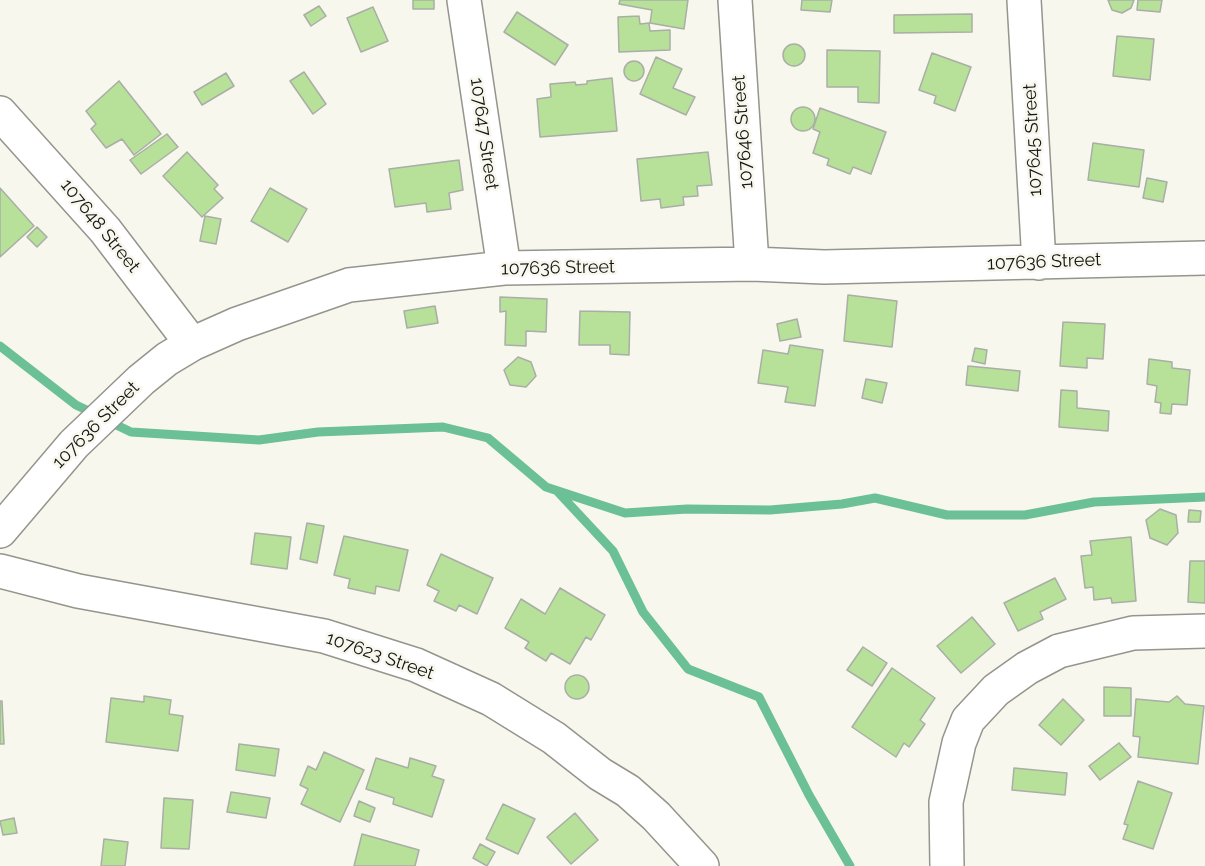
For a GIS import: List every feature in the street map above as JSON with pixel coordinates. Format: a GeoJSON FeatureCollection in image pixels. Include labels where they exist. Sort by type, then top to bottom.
{"type":"FeatureCollection","features":[{"type":"Feature","properties":{"kind":"street","name":"107647 Street"},"geometry":{"type":"LineString","coordinates":[[464,0],[504,268]]}},
{"type":"Feature","properties":{"kind":"street","name":"107646 Street"},"geometry":{"type":"LineString","coordinates":[[735,0],[752,264]]}},
{"type":"Feature","properties":{"kind":"street","name":"107645 Street"},"geometry":{"type":"LineString","coordinates":[[1026,9],[1040,263]]}},
{"type":"Feature","properties":{"kind":"street","name":"107648 Street"},"geometry":{"type":"LineString","coordinates":[[0,113],[98,221],[192,344]]}},
{"type":"Feature","properties":{"kind":"street","name":"107636 Street"},"geometry":{"type":"LineString","coordinates":[[0,531],[74,444],[167,359],[192,344],[296,302],[349,285],[504,268],[752,264],[824,267],[1205,258]]}},
{"type":"Feature","properties":{"kind":"street","name":"107623 Street"},"geometry":{"type":"LineString","coordinates":[[0,571],[55,586],[324,636],[416,665],[491,699],[554,738],[600,774],[628,790],[657,816],[702,866]]}},
{"type":"Feature","properties":{"kind":"street"},"geometry":{"type":"LineString","coordinates":[[947,866],[946,802],[959,743],[968,720],[996,690],[1027,668],[1059,651],[1133,633],[1205,631]]}},
{"type":"Feature","properties":{"kind":"building"},"geometry":{"type":"Polygon","coordinates":[[[413,0],[434,0],[434,9],[413,9],[413,0]]]}},
{"type":"Feature","properties":{"kind":"building"},"geometry":{"type":"Polygon","coordinates":[[[620,0],[688,0],[684,29],[650,23],[652,10],[619,4],[620,0]]]}},
{"type":"Feature","properties":{"kind":"building"},"geometry":{"type":"Polygon","coordinates":[[[802,0],[832,0],[830,12],[801,10],[802,0]]]}},
{"type":"Feature","properties":{"kind":"building"},"geometry":{"type":"Polygon","coordinates":[[[1108,0],[1134,0],[1131,8],[1122,13],[1112,10],[1108,0]]]}},
{"type":"Feature","properties":{"kind":"building"},"geometry":{"type":"Polygon","coordinates":[[[1138,0],[1162,0],[1160,12],[1137,10],[1138,0]]]}},
{"type":"Feature","properties":{"kind":"building"},"geometry":{"type":"Polygon","coordinates":[[[319,6],[326,16],[311,26],[304,15],[319,6]]]}},
{"type":"Feature","properties":{"kind":"building"},"geometry":{"type":"Polygon","coordinates":[[[373,7],[388,41],[361,52],[347,18],[373,7]]]}},
{"type":"Feature","properties":{"kind":"building"},"geometry":{"type":"Polygon","coordinates":[[[517,12],[568,45],[555,65],[504,32],[517,12]]]}},
{"type":"Feature","properties":{"kind":"building"},"geometry":{"type":"Polygon","coordinates":[[[972,14],[972,32],[894,33],[894,15],[972,14]]]}},
{"type":"Feature","properties":{"kind":"building"},"geometry":{"type":"Polygon","coordinates":[[[639,16],[640,24],[649,23],[650,31],[670,30],[670,50],[619,52],[618,17],[639,16]]]}},
{"type":"Feature","properties":{"kind":"building"},"geometry":{"type":"Polygon","coordinates":[[[1117,36],[1154,39],[1150,80],[1113,76],[1117,36]]]}},
{"type":"Feature","properties":{"kind":"building"},"geometry":{"type":"Polygon","coordinates":[[[794,44],[802,47],[805,55],[802,63],[794,66],[786,63],[783,55],[786,47],[794,44]]]}},
{"type":"Feature","properties":{"kind":"building"},"geometry":{"type":"Polygon","coordinates":[[[827,50],[880,51],[879,103],[858,102],[858,87],[827,87],[827,50]]]}},
{"type":"Feature","properties":{"kind":"building"},"geometry":{"type":"Polygon","coordinates":[[[932,53],[971,67],[955,111],[934,103],[936,96],[919,90],[932,53]]]}},
{"type":"Feature","properties":{"kind":"building"},"geometry":{"type":"Polygon","coordinates":[[[656,57],[682,69],[673,88],[695,97],[686,115],[640,94],[656,57]]]}},
{"type":"Feature","properties":{"kind":"building"},"geometry":{"type":"Polygon","coordinates":[[[634,61],[641,64],[644,71],[641,78],[634,81],[627,78],[624,71],[627,64],[634,61]]]}},
{"type":"Feature","properties":{"kind":"building"},"geometry":{"type":"Polygon","coordinates":[[[304,72],[326,104],[313,114],[290,81],[304,72]]]}},
{"type":"Feature","properties":{"kind":"building"},"geometry":{"type":"Polygon","coordinates":[[[226,73],[234,86],[202,105],[194,92],[226,73]]]}},
{"type":"Feature","properties":{"kind":"building"},"geometry":{"type":"Polygon","coordinates":[[[612,78],[617,131],[540,137],[537,99],[551,97],[550,84],[575,82],[576,85],[587,84],[587,81],[612,78]]]}},
{"type":"Feature","properties":{"kind":"building"},"geometry":{"type":"Polygon","coordinates":[[[119,81],[161,134],[134,155],[122,139],[106,148],[91,129],[96,124],[86,111],[119,81]]]}},
{"type":"Feature","properties":{"kind":"building"},"geometry":{"type":"Polygon","coordinates":[[[803,107],[811,111],[815,119],[811,127],[803,131],[795,127],[791,119],[795,111],[803,107]]]}},
{"type":"Feature","properties":{"kind":"building"},"geometry":{"type":"Polygon","coordinates":[[[820,108],[886,132],[871,174],[853,167],[850,174],[827,165],[829,159],[813,153],[820,132],[813,129],[820,108]]]}},
{"type":"Feature","properties":{"kind":"building"},"geometry":{"type":"Polygon","coordinates":[[[167,134],[178,147],[141,174],[130,160],[167,134]]]}},
{"type":"Feature","properties":{"kind":"building"},"geometry":{"type":"Polygon","coordinates":[[[1093,143],[1144,150],[1139,187],[1088,180],[1093,143]]]}},
{"type":"Feature","properties":{"kind":"building"},"geometry":{"type":"Polygon","coordinates":[[[187,152],[218,185],[214,189],[223,198],[202,217],[163,176],[187,152]]]}},
{"type":"Feature","properties":{"kind":"building"},"geometry":{"type":"Polygon","coordinates":[[[708,152],[712,185],[697,186],[698,196],[683,197],[684,205],[661,208],[660,199],[641,201],[637,159],[708,152]]]}},
{"type":"Feature","properties":{"kind":"building"},"geometry":{"type":"Polygon","coordinates":[[[459,160],[463,190],[449,193],[451,209],[427,212],[426,203],[395,207],[389,169],[459,160]]]}},
{"type":"Feature","properties":{"kind":"building"},"geometry":{"type":"Polygon","coordinates":[[[1147,178],[1167,182],[1163,202],[1143,198],[1147,178]]]}},
{"type":"Feature","properties":{"kind":"building"},"geometry":{"type":"Polygon","coordinates":[[[0,188],[34,226],[0,257],[0,188]]]}},
{"type":"Feature","properties":{"kind":"building"},"geometry":{"type":"Polygon","coordinates":[[[270,188],[307,209],[288,242],[251,221],[270,188]]]}},
{"type":"Feature","properties":{"kind":"building"},"geometry":{"type":"Polygon","coordinates":[[[205,216],[221,219],[216,244],[200,241],[205,216]]]}},
{"type":"Feature","properties":{"kind":"building"},"geometry":{"type":"Polygon","coordinates":[[[37,227],[47,237],[37,247],[27,237],[37,227]]]}},
{"type":"Feature","properties":{"kind":"building"},"geometry":{"type":"Polygon","coordinates":[[[848,295],[897,301],[892,347],[844,341],[848,295]]]}},
{"type":"Feature","properties":{"kind":"building"},"geometry":{"type":"Polygon","coordinates":[[[500,297],[547,299],[546,332],[526,331],[526,346],[505,345],[506,311],[500,312],[500,297]]]}},
{"type":"Feature","properties":{"kind":"building"},"geometry":{"type":"Polygon","coordinates":[[[435,306],[438,323],[407,328],[404,311],[435,306]]]}},
{"type":"Feature","properties":{"kind":"building"},"geometry":{"type":"Polygon","coordinates":[[[580,311],[630,312],[629,355],[610,354],[610,345],[579,345],[580,311]]]}},
{"type":"Feature","properties":{"kind":"building"},"geometry":{"type":"Polygon","coordinates":[[[797,319],[801,337],[780,341],[777,324],[797,319]]]}},
{"type":"Feature","properties":{"kind":"building"},"geometry":{"type":"Polygon","coordinates":[[[1063,322],[1105,324],[1103,359],[1087,358],[1087,368],[1060,366],[1063,322]]]}},
{"type":"Feature","properties":{"kind":"building"},"geometry":{"type":"Polygon","coordinates":[[[790,345],[823,350],[815,406],[785,402],[788,387],[758,383],[763,350],[788,354],[790,345]]]}},
{"type":"Feature","properties":{"kind":"building"},"geometry":{"type":"Polygon","coordinates":[[[975,348],[987,350],[985,364],[972,361],[975,348]]]}},
{"type":"Feature","properties":{"kind":"building"},"geometry":{"type":"Polygon","coordinates":[[[518,357],[531,362],[536,376],[526,387],[510,385],[504,370],[518,357]]]}},
{"type":"Feature","properties":{"kind":"building"},"geometry":{"type":"Polygon","coordinates":[[[1149,359],[1172,362],[1172,368],[1190,370],[1187,405],[1172,404],[1171,414],[1160,413],[1161,403],[1155,402],[1157,386],[1147,384],[1149,359]]]}},
{"type":"Feature","properties":{"kind":"building"},"geometry":{"type":"Polygon","coordinates":[[[968,366],[1020,371],[1018,391],[966,385],[968,366]]]}},
{"type":"Feature","properties":{"kind":"building"},"geometry":{"type":"Polygon","coordinates":[[[866,379],[887,383],[882,403],[862,398],[866,379]]]}},
{"type":"Feature","properties":{"kind":"building"},"geometry":{"type":"Polygon","coordinates":[[[1061,390],[1077,391],[1077,408],[1109,411],[1108,431],[1059,427],[1061,390]]]}},
{"type":"Feature","properties":{"kind":"building"},"geometry":{"type":"Polygon","coordinates":[[[1160,509],[1176,515],[1178,533],[1167,545],[1150,538],[1146,520],[1160,509]]]}},
{"type":"Feature","properties":{"kind":"building"},"geometry":{"type":"Polygon","coordinates":[[[1189,510],[1201,511],[1200,522],[1188,522],[1189,510]]]}},
{"type":"Feature","properties":{"kind":"building"},"geometry":{"type":"Polygon","coordinates":[[[307,523],[324,526],[317,563],[300,559],[307,523]]]}},
{"type":"Feature","properties":{"kind":"building"},"geometry":{"type":"Polygon","coordinates":[[[255,533],[291,537],[287,569],[251,564],[255,533]]]}},
{"type":"Feature","properties":{"kind":"building"},"geometry":{"type":"Polygon","coordinates":[[[344,536],[408,550],[399,591],[376,586],[375,594],[348,588],[350,579],[334,575],[344,536]]]}},
{"type":"Feature","properties":{"kind":"building"},"geometry":{"type":"Polygon","coordinates":[[[1131,537],[1136,601],[1112,603],[1111,598],[1094,600],[1093,587],[1085,588],[1081,556],[1092,555],[1090,541],[1131,537]]]}},
{"type":"Feature","properties":{"kind":"building"},"geometry":{"type":"Polygon","coordinates":[[[441,554],[493,578],[477,614],[459,605],[456,611],[434,601],[439,591],[427,585],[441,554]]]}},
{"type":"Feature","properties":{"kind":"building"},"geometry":{"type":"Polygon","coordinates":[[[1190,561],[1205,561],[1205,603],[1188,602],[1190,561]]]}},
{"type":"Feature","properties":{"kind":"building"},"geometry":{"type":"Polygon","coordinates":[[[1055,578],[1066,599],[1040,612],[1043,619],[1018,631],[1004,603],[1055,578]]]}},
{"type":"Feature","properties":{"kind":"building"},"geometry":{"type":"Polygon","coordinates":[[[560,588],[605,615],[591,640],[586,637],[570,664],[551,653],[546,661],[525,648],[529,642],[505,628],[521,599],[545,614],[560,588]]]}},
{"type":"Feature","properties":{"kind":"building"},"geometry":{"type":"Polygon","coordinates":[[[972,617],[995,644],[961,673],[937,646],[972,617]]]}},
{"type":"Feature","properties":{"kind":"building"},"geometry":{"type":"Polygon","coordinates":[[[863,647],[887,663],[872,686],[847,670],[863,647]]]}},
{"type":"Feature","properties":{"kind":"building"},"geometry":{"type":"Polygon","coordinates":[[[892,668],[935,698],[920,720],[925,724],[909,747],[904,743],[896,757],[852,727],[892,668]]]}},
{"type":"Feature","properties":{"kind":"building"},"geometry":{"type":"Polygon","coordinates":[[[577,675],[586,678],[589,687],[586,696],[577,699],[568,696],[565,687],[568,678],[577,675]]]}},
{"type":"Feature","properties":{"kind":"building"},"geometry":{"type":"Polygon","coordinates":[[[1104,687],[1131,688],[1131,716],[1104,716],[1104,687]]]}},
{"type":"Feature","properties":{"kind":"building"},"geometry":{"type":"Polygon","coordinates":[[[144,696],[171,700],[169,714],[183,716],[178,751],[106,742],[111,698],[144,702],[144,696]]]}},
{"type":"Feature","properties":{"kind":"building"},"geometry":{"type":"Polygon","coordinates":[[[1177,696],[1185,704],[1204,706],[1198,764],[1138,757],[1140,737],[1133,736],[1136,699],[1169,702],[1177,696]]]}},
{"type":"Feature","properties":{"kind":"building"},"geometry":{"type":"Polygon","coordinates":[[[1063,699],[1084,720],[1061,745],[1039,725],[1063,699]]]}},
{"type":"Feature","properties":{"kind":"building"},"geometry":{"type":"Polygon","coordinates":[[[0,701],[2,701],[4,744],[0,744],[0,701]]]}},
{"type":"Feature","properties":{"kind":"building"},"geometry":{"type":"Polygon","coordinates":[[[1119,743],[1131,757],[1100,780],[1089,766],[1119,743]]]}},
{"type":"Feature","properties":{"kind":"building"},"geometry":{"type":"Polygon","coordinates":[[[239,744],[279,749],[275,776],[236,770],[239,744]]]}},
{"type":"Feature","properties":{"kind":"building"},"geometry":{"type":"Polygon","coordinates":[[[324,752],[364,770],[340,822],[301,804],[308,789],[300,785],[308,766],[316,770],[324,752]]]}},
{"type":"Feature","properties":{"kind":"building"},"geometry":{"type":"Polygon","coordinates":[[[376,758],[408,768],[410,758],[436,766],[432,776],[444,780],[432,817],[393,804],[394,798],[366,789],[376,758]]]}},
{"type":"Feature","properties":{"kind":"building"},"geometry":{"type":"Polygon","coordinates":[[[1014,768],[1067,773],[1065,795],[1012,790],[1014,768]]]}},
{"type":"Feature","properties":{"kind":"building"},"geometry":{"type":"Polygon","coordinates":[[[1138,781],[1172,793],[1153,849],[1123,839],[1128,825],[1124,824],[1138,781]]]}},
{"type":"Feature","properties":{"kind":"building"},"geometry":{"type":"Polygon","coordinates":[[[231,792],[270,798],[266,818],[227,812],[231,792]]]}},
{"type":"Feature","properties":{"kind":"building"},"geometry":{"type":"Polygon","coordinates":[[[164,798],[193,800],[189,849],[161,848],[164,798]]]}},
{"type":"Feature","properties":{"kind":"building"},"geometry":{"type":"Polygon","coordinates":[[[359,801],[375,808],[370,822],[354,816],[359,801]]]}},
{"type":"Feature","properties":{"kind":"building"},"geometry":{"type":"Polygon","coordinates":[[[503,804],[535,819],[518,854],[486,839],[503,804]]]}},
{"type":"Feature","properties":{"kind":"building"},"geometry":{"type":"Polygon","coordinates":[[[575,813],[598,840],[571,864],[547,837],[575,813]]]}},
{"type":"Feature","properties":{"kind":"building"},"geometry":{"type":"Polygon","coordinates":[[[14,818],[17,833],[3,835],[0,821],[14,818]]]}},
{"type":"Feature","properties":{"kind":"building"},"geometry":{"type":"Polygon","coordinates":[[[362,834],[419,850],[415,866],[354,866],[362,834]]]}},
{"type":"Feature","properties":{"kind":"building"},"geometry":{"type":"Polygon","coordinates":[[[104,839],[128,842],[125,866],[101,866],[104,839]]]}},
{"type":"Feature","properties":{"kind":"building"},"geometry":{"type":"Polygon","coordinates":[[[480,844],[495,852],[487,866],[473,858],[480,844]]]}},
{"type":"Feature","properties":{"kind":"waterway"},"geometry":{"type":"LineString","coordinates":[[0,346],[76,405],[95,414]]}},
{"type":"Feature","properties":{"kind":"waterway"},"geometry":{"type":"LineString","coordinates":[[108,421],[131,432],[259,440],[318,432],[443,427],[488,438],[546,487],[625,513],[687,509],[770,510],[842,504],[875,498],[947,515],[1025,515],[1094,502],[1205,497]]}},
{"type":"Feature","properties":{"kind":"waterway"},"geometry":{"type":"LineString","coordinates":[[558,492],[613,551],[643,612],[688,669],[759,697],[809,795],[850,866]]}}]}
